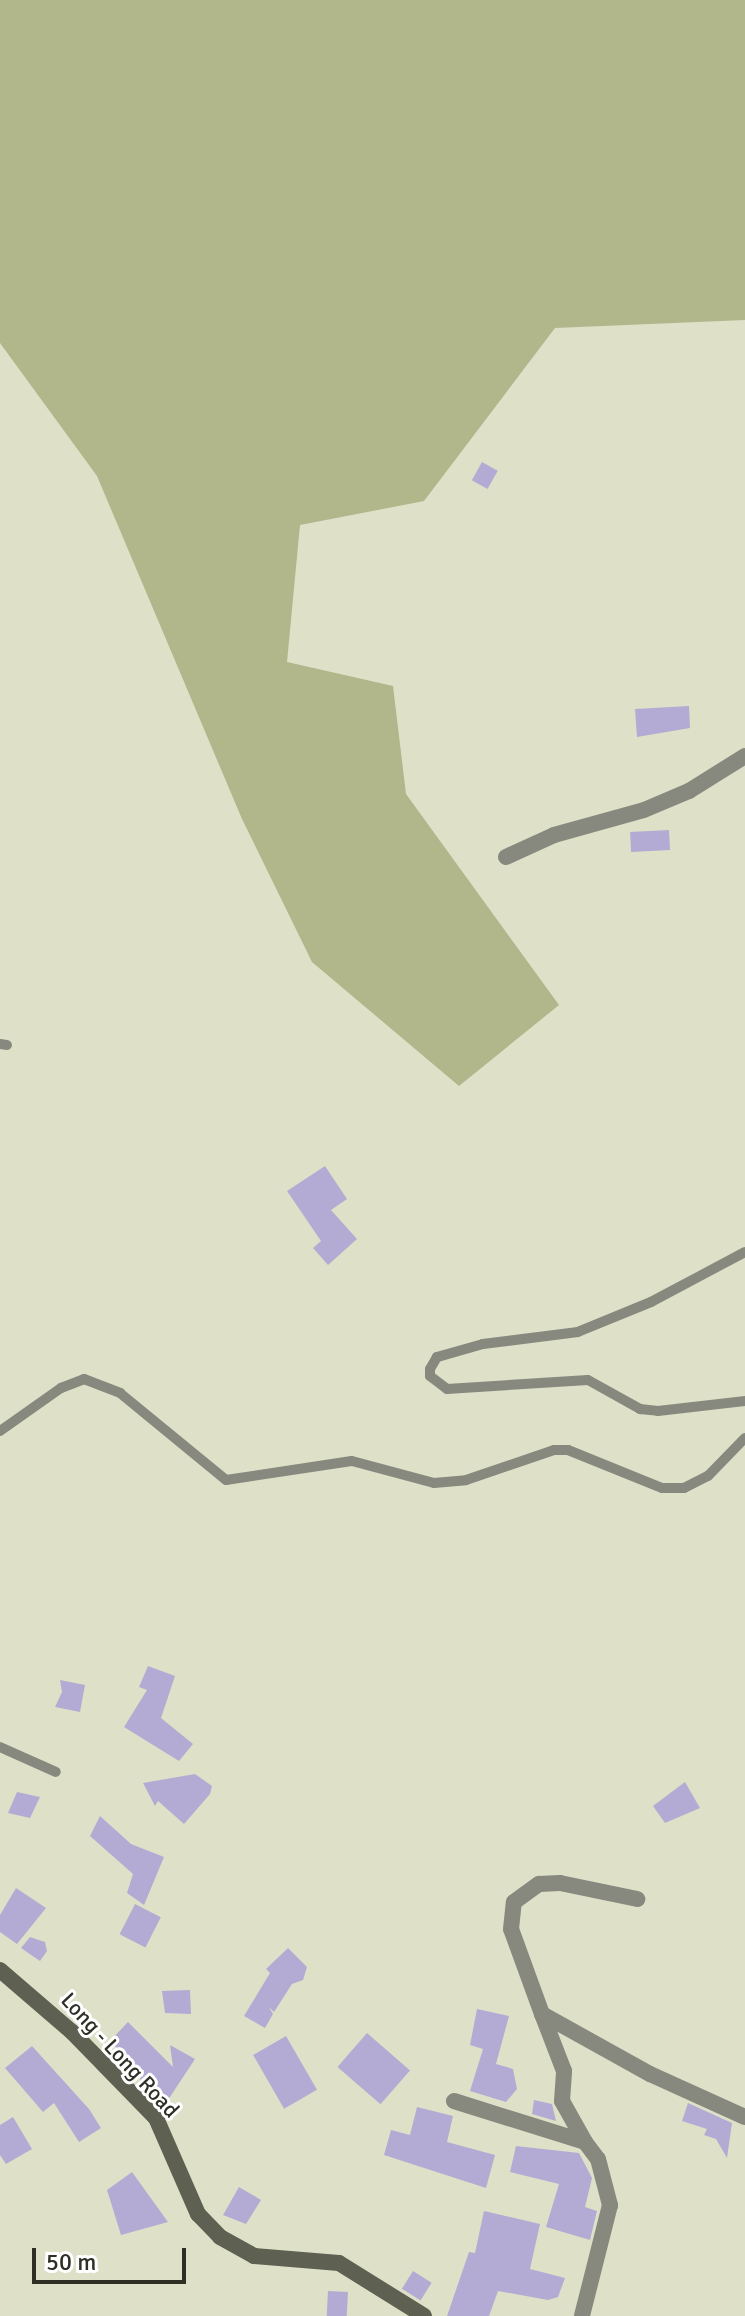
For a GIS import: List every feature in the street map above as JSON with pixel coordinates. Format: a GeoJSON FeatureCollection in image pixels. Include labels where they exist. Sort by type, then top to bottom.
{"type":"FeatureCollection","features":[{"type":"Feature","properties":{"kind":"main road","name":"Long - Long Road"},"geometry":{"type":"LineString","coordinates":[[0,1970],[72,2032],[156,2118],[198,2214],[220,2237],[254,2256],[339,2263],[424,2316]]}},
{"type":"Feature","properties":{"kind":"street"},"geometry":{"type":"LineString","coordinates":[[506,857],[554,835],[655,805],[745,756]]}},
{"type":"Feature","properties":{"kind":"street"},"geometry":{"type":"LineString","coordinates":[[582,2316],[610,2205],[598,2159],[562,2101],[564,2071],[511,1929],[514,1902],[539,1884],[560,1883],[637,1899]]}},
{"type":"Feature","properties":{"kind":"street"},"geometry":{"type":"LineString","coordinates":[[542,2014],[650,2074],[745,2117]]}},
{"type":"Feature","properties":{"kind":"street"},"geometry":{"type":"LineString","coordinates":[[454,2101],[585,2142]]}},
{"type":"Feature","properties":{"kind":"lane"},"geometry":{"type":"LineString","coordinates":[[745,1252],[651,1302],[578,1332],[483,1344],[437,1357],[430,1369],[430,1376],[447,1389],[588,1380],[640,1409],[658,1411],[745,1401]]}},
{"type":"Feature","properties":{"kind":"lane"},"geometry":{"type":"LineString","coordinates":[[0,1431],[61,1388],[84,1379],[120,1393],[226,1480],[352,1461],[434,1483],[466,1480],[554,1450],[568,1450],[662,1488],[684,1488],[708,1476],[745,1438]]}},
{"type":"Feature","properties":{"kind":"lane"},"geometry":{"type":"LineString","coordinates":[[0,1747],[56,1772]]}},
{"type":"Feature","properties":{"kind":"green space"},"geometry":{"type":"Polygon","coordinates":[[[0,0],[745,0],[745,320],[555,328],[424,501],[300,525],[287,662],[393,686],[406,794],[559,1005],[459,1086],[312,962],[242,819],[97,476],[0,343],[0,0]]]}},
{"type":"Feature","properties":{"kind":"building"},"geometry":{"type":"Polygon","coordinates":[[[482,462],[498,471],[488,489],[472,480],[482,462]]]}},
{"type":"Feature","properties":{"kind":"building"},"geometry":{"type":"Polygon","coordinates":[[[689,706],[690,728],[637,737],[635,709],[689,706]]]}},
{"type":"Feature","properties":{"kind":"building"},"geometry":{"type":"Polygon","coordinates":[[[669,830],[670,850],[631,852],[630,832],[669,830]]]}},
{"type":"Feature","properties":{"kind":"building"},"geometry":{"type":"Polygon","coordinates":[[[325,1166],[347,1199],[331,1210],[357,1239],[328,1265],[313,1248],[321,1241],[287,1191],[325,1166]]]}},
{"type":"Feature","properties":{"kind":"building"},"geometry":{"type":"Polygon","coordinates":[[[148,1666],[175,1676],[161,1718],[193,1744],[179,1761],[124,1727],[147,1690],[139,1687],[148,1666]]]}},
{"type":"Feature","properties":{"kind":"building"},"geometry":{"type":"Polygon","coordinates":[[[60,1680],[85,1685],[80,1712],[55,1707],[62,1692],[60,1680]]]}},
{"type":"Feature","properties":{"kind":"building"},"geometry":{"type":"Polygon","coordinates":[[[195,1774],[212,1786],[210,1794],[184,1824],[158,1801],[155,1806],[143,1783],[195,1774]]]}},
{"type":"Feature","properties":{"kind":"building"},"geometry":{"type":"Polygon","coordinates":[[[685,1782],[700,1808],[665,1823],[653,1806],[685,1782]]]}},
{"type":"Feature","properties":{"kind":"building"},"geometry":{"type":"Polygon","coordinates":[[[17,1792],[40,1797],[30,1818],[8,1813],[17,1792]]]}},
{"type":"Feature","properties":{"kind":"building"},"geometry":{"type":"Polygon","coordinates":[[[100,1816],[131,1844],[164,1857],[144,1905],[127,1893],[133,1874],[90,1836],[100,1816]]]}},
{"type":"Feature","properties":{"kind":"building"},"geometry":{"type":"Polygon","coordinates":[[[16,1888],[46,1908],[17,1944],[0,1932],[0,1915],[16,1888]]]}},
{"type":"Feature","properties":{"kind":"building"},"geometry":{"type":"Polygon","coordinates":[[[135,1904],[161,1917],[145,1947],[120,1934],[135,1904]]]}},
{"type":"Feature","properties":{"kind":"building"},"geometry":{"type":"Polygon","coordinates":[[[30,1937],[45,1942],[47,1951],[40,1961],[21,1948],[30,1937]]]}},
{"type":"Feature","properties":{"kind":"building"},"geometry":{"type":"Polygon","coordinates":[[[288,1948],[307,1967],[303,1980],[292,1984],[274,2012],[269,2007],[273,2014],[265,2028],[244,2016],[270,1973],[266,1969],[288,1948]]]}},
{"type":"Feature","properties":{"kind":"building"},"geometry":{"type":"Polygon","coordinates":[[[190,1990],[191,2014],[165,2013],[162,1991],[190,1990]]]}},
{"type":"Feature","properties":{"kind":"building"},"geometry":{"type":"Polygon","coordinates":[[[477,2009],[509,2016],[496,2064],[513,2069],[517,2089],[506,2102],[470,2091],[483,2049],[470,2045],[477,2009]]]}},
{"type":"Feature","properties":{"kind":"building"},"geometry":{"type":"Polygon","coordinates":[[[128,2022],[173,2067],[170,2045],[195,2059],[168,2100],[140,2079],[143,2074],[110,2041],[128,2022]]]}},
{"type":"Feature","properties":{"kind":"building"},"geometry":{"type":"Polygon","coordinates":[[[367,2033],[410,2070],[380,2104],[337,2067],[367,2033]]]}},
{"type":"Feature","properties":{"kind":"building"},"geometry":{"type":"Polygon","coordinates":[[[286,2036],[317,2090],[284,2109],[253,2055],[286,2036]]]}},
{"type":"Feature","properties":{"kind":"building"},"geometry":{"type":"Polygon","coordinates":[[[32,2046],[89,2109],[101,2128],[79,2142],[54,2103],[43,2112],[5,2068],[32,2046]]]}},
{"type":"Feature","properties":{"kind":"building"},"geometry":{"type":"Polygon","coordinates":[[[534,2100],[552,2104],[556,2121],[532,2114],[534,2100]]]}},
{"type":"Feature","properties":{"kind":"building"},"geometry":{"type":"Polygon","coordinates":[[[688,2103],[732,2123],[727,2158],[716,2139],[704,2135],[707,2129],[682,2121],[688,2103]]]}},
{"type":"Feature","properties":{"kind":"building"},"geometry":{"type":"Polygon","coordinates":[[[417,2107],[453,2116],[447,2142],[495,2155],[486,2188],[384,2155],[391,2130],[410,2135],[417,2107]]]}},
{"type":"Feature","properties":{"kind":"building"},"geometry":{"type":"Polygon","coordinates":[[[13,2117],[32,2149],[6,2164],[0,2155],[0,2125],[13,2117]]]}},
{"type":"Feature","properties":{"kind":"building"},"geometry":{"type":"Polygon","coordinates":[[[516,2146],[579,2153],[592,2178],[585,2207],[597,2211],[590,2240],[546,2227],[559,2184],[510,2172],[516,2146]]]}},
{"type":"Feature","properties":{"kind":"building"},"geometry":{"type":"Polygon","coordinates":[[[132,2172],[168,2222],[121,2235],[107,2190],[132,2172]]]}},
{"type":"Feature","properties":{"kind":"building"},"geometry":{"type":"Polygon","coordinates":[[[239,2187],[261,2200],[246,2224],[223,2215],[239,2187]]]}},
{"type":"Feature","properties":{"kind":"building"},"geometry":{"type":"Polygon","coordinates":[[[484,2211],[540,2224],[530,2269],[565,2278],[558,2297],[548,2300],[498,2291],[489,2316],[447,2316],[469,2252],[475,2253],[484,2211]]]}},
{"type":"Feature","properties":{"kind":"building"},"geometry":{"type":"Polygon","coordinates":[[[413,2271],[432,2283],[421,2300],[402,2289],[413,2271]]]}},
{"type":"Feature","properties":{"kind":"building"},"geometry":{"type":"Polygon","coordinates":[[[328,2291],[348,2292],[347,2316],[327,2316],[328,2291]]]}}]}
